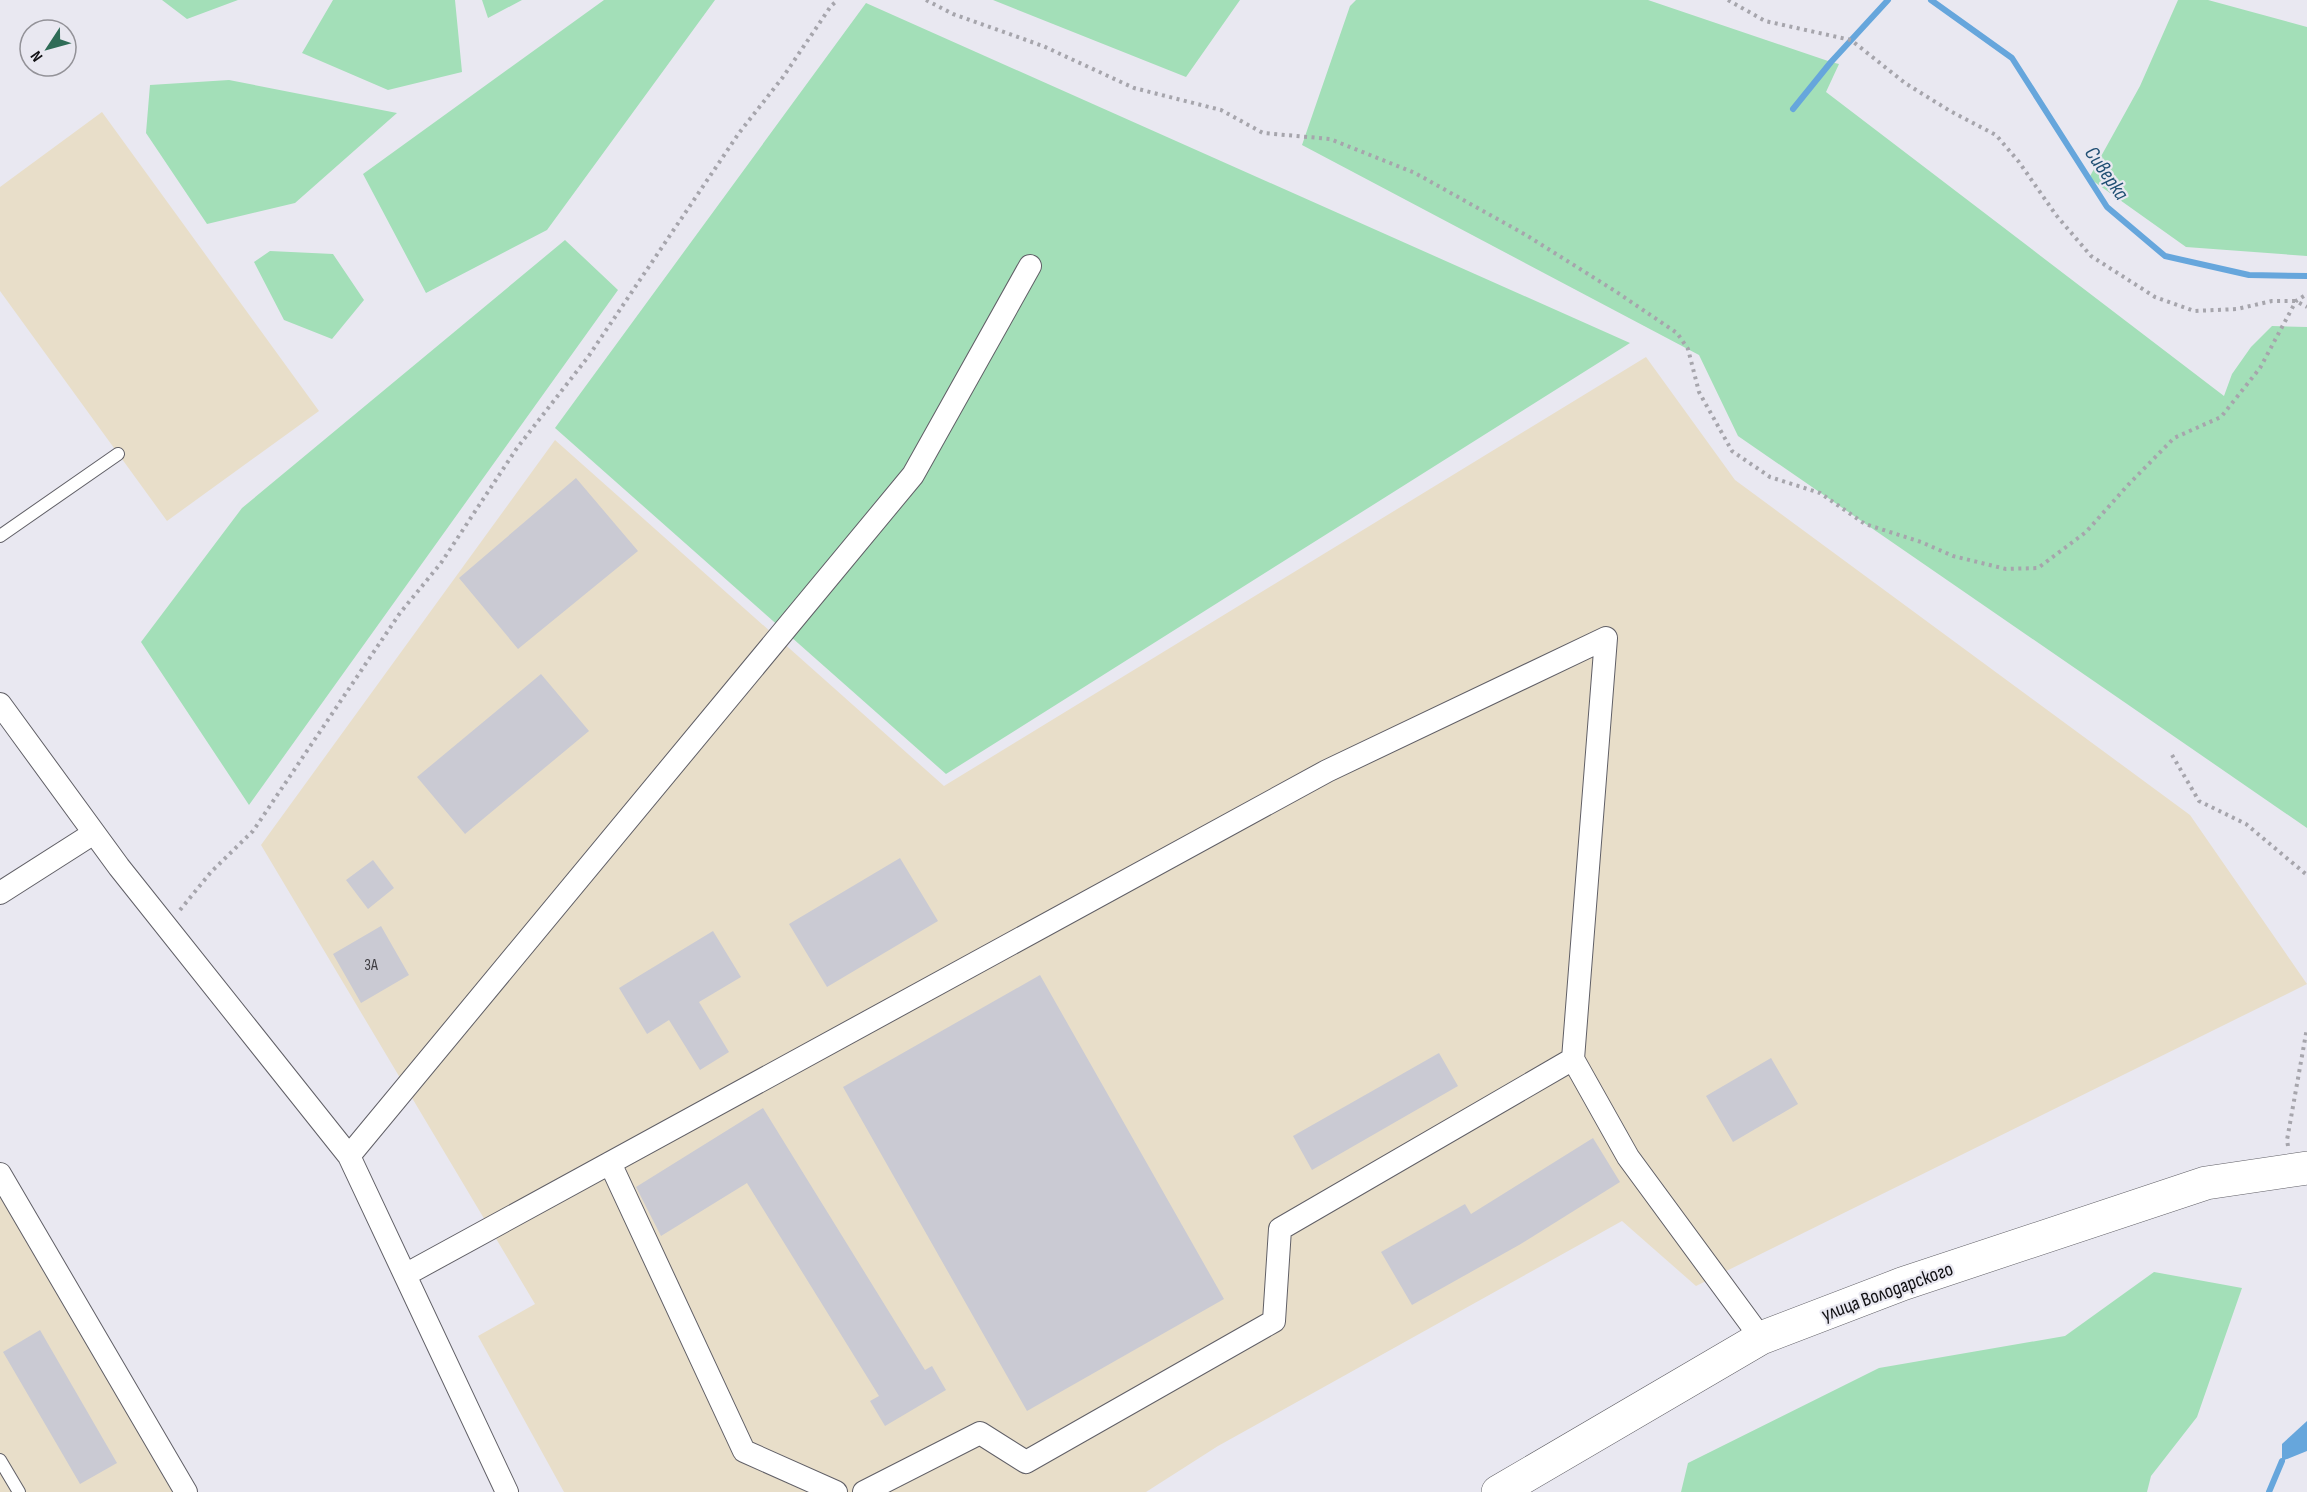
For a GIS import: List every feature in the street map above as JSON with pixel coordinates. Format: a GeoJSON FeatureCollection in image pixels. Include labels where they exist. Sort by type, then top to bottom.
{"type":"FeatureCollection","features":[{"type":"Feature","properties":{"kind":"main road","name":"улица Володарского"},"geometry":{"type":"LineString","coordinates":[[1498,1492],[1761,1338],[1902,1284],[2206,1183],[2300,1169]]}},
{"type":"Feature","properties":{"kind":"street"},"geometry":{"type":"LineString","coordinates":[[349,1156],[913,475],[1030,266]]}},
{"type":"Feature","properties":{"kind":"street"},"geometry":{"type":"LineString","coordinates":[[405,1275],[1327,771],[1606,638],[1573,1059],[1628,1157],[1761,1338]]}},
{"type":"Feature","properties":{"kind":"street"},"geometry":{"type":"LineString","coordinates":[[0,704],[166,927],[349,1156],[507,1492]]}},
{"type":"Feature","properties":{"kind":"street"},"geometry":{"type":"LineString","coordinates":[[0,893],[94,833]]}},
{"type":"Feature","properties":{"kind":"street"},"geometry":{"type":"LineString","coordinates":[[864,1492],[980,1433],[1026,1462],[1274,1321],[1280,1229],[1573,1059]]}},
{"type":"Feature","properties":{"kind":"street"},"geometry":{"type":"LineString","coordinates":[[610,1163],[744,1451],[836,1492]]}},
{"type":"Feature","properties":{"kind":"street"},"geometry":{"type":"LineString","coordinates":[[0,1174],[186,1492]]}},
{"type":"Feature","properties":{"kind":"lane"},"geometry":{"type":"LineString","coordinates":[[0,536],[118,453]]}},
{"type":"Feature","properties":{"kind":"lane"},"geometry":{"type":"LineString","coordinates":[[0,1460],[19,1492]]}},
{"type":"Feature","properties":{"kind":"path"},"geometry":{"type":"LineString","coordinates":[[166,927],[211,872],[253,831],[400,613],[441,563],[517,448],[588,357],[739,133],[783,76],[831,6],[838,0]]}},
{"type":"Feature","properties":{"kind":"path"},"geometry":{"type":"LineString","coordinates":[[926,0],[953,14],[1043,46],[1134,88],[1221,110],[1263,133],[1330,139],[1414,173],[1526,235],[1677,333],[1688,349],[1699,392],[1732,451],[1770,477],[1820,492],[1865,524],[1921,542],[1953,556],[2006,569],[2038,568],[2086,532],[2174,438],[2221,417],[2260,368],[2296,301],[2307,294]]}},
{"type":"Feature","properties":{"kind":"path"},"geometry":{"type":"LineString","coordinates":[[1728,0],[1765,21],[1851,40],[1905,83],[1950,111],[1996,135],[2019,162],[2056,215],[2091,256],[2155,297],[2194,311],[2237,309],[2272,301],[2296,301],[2307,307]]}},
{"type":"Feature","properties":{"kind":"path"},"geometry":{"type":"LineString","coordinates":[[2172,755],[2199,801],[2246,824],[2307,875]]}},
{"type":"Feature","properties":{"kind":"path"},"geometry":{"type":"LineString","coordinates":[[2300,1169],[2287,1140],[2307,1028]]}},
{"type":"Feature","properties":{"kind":"shaded area"},"geometry":{"type":"Polygon","coordinates":[[[102,112],[319,411],[167,521],[0,291],[0,187],[102,112]]]}},
{"type":"Feature","properties":{"kind":"shaded area"},"geometry":{"type":"Polygon","coordinates":[[[1646,357],[1735,480],[2190,815],[2307,984],[1696,1286],[1622,1221],[1218,1446],[1146,1492],[564,1492],[478,1336],[535,1304],[261,845],[555,440],[944,786],[1646,357]]]}},
{"type":"Feature","properties":{"kind":"shaded area"},"geometry":{"type":"Polygon","coordinates":[[[0,1174],[186,1492],[0,1492],[0,1174]]]}},
{"type":"Feature","properties":{"kind":"green space"},"geometry":{"type":"Polygon","coordinates":[[[162,0],[238,0],[187,19],[162,0]]]}},
{"type":"Feature","properties":{"kind":"green space"},"geometry":{"type":"Polygon","coordinates":[[[333,0],[455,0],[462,72],[388,90],[302,53],[333,0]]]}},
{"type":"Feature","properties":{"kind":"green space"},"geometry":{"type":"Polygon","coordinates":[[[482,0],[522,0],[488,18],[482,0]]]}},
{"type":"Feature","properties":{"kind":"green space"},"geometry":{"type":"Polygon","coordinates":[[[604,0],[715,0],[547,230],[426,293],[363,174],[604,0]]]}},
{"type":"Feature","properties":{"kind":"green space"},"geometry":{"type":"Polygon","coordinates":[[[993,0],[1240,0],[1186,77],[993,0]]]}},
{"type":"Feature","properties":{"kind":"green space"},"geometry":{"type":"Polygon","coordinates":[[[1356,0],[1648,0],[1839,64],[1826,92],[2224,396],[2232,374],[2251,347],[2272,326],[2307,327],[2307,828],[1738,436],[1699,355],[1302,145],[1350,6],[1356,0]]]}},
{"type":"Feature","properties":{"kind":"green space"},"geometry":{"type":"Polygon","coordinates":[[[2178,0],[2208,0],[2307,27],[2307,256],[2186,247],[2089,178],[2140,86],[2178,0]]]}},
{"type":"Feature","properties":{"kind":"green space"},"geometry":{"type":"Polygon","coordinates":[[[866,3],[1630,343],[946,774],[555,428],[866,3]]]}},
{"type":"Feature","properties":{"kind":"green space"},"geometry":{"type":"Polygon","coordinates":[[[229,80],[397,113],[295,203],[207,224],[146,133],[150,85],[229,80]]]}},
{"type":"Feature","properties":{"kind":"green space"},"geometry":{"type":"Polygon","coordinates":[[[565,240],[618,290],[249,805],[141,642],[242,508],[565,240]]]}},
{"type":"Feature","properties":{"kind":"green space"},"geometry":{"type":"Polygon","coordinates":[[[270,251],[333,254],[364,300],[332,339],[284,320],[254,262],[270,251]]]}},
{"type":"Feature","properties":{"kind":"green space"},"geometry":{"type":"Polygon","coordinates":[[[2154,1272],[2242,1288],[2197,1417],[2151,1476],[2147,1492],[1681,1492],[1688,1463],[1879,1368],[2065,1336],[2154,1272]]]}},
{"type":"Feature","properties":{"kind":"water"},"geometry":{"type":"Polygon","coordinates":[[[2307,1421],[2307,1451],[2282,1461],[2282,1444],[2307,1421]]]}},
{"type":"Feature","properties":{"kind":"building"},"geometry":{"type":"Polygon","coordinates":[[[576,478],[638,551],[518,649],[459,578],[576,478]]]}},
{"type":"Feature","properties":{"kind":"building"},"geometry":{"type":"Polygon","coordinates":[[[541,674],[589,731],[465,834],[417,777],[541,674]]]}},
{"type":"Feature","properties":{"kind":"building"},"geometry":{"type":"Polygon","coordinates":[[[900,858],[938,921],[827,987],[789,924],[900,858]]]}},
{"type":"Feature","properties":{"kind":"building"},"geometry":{"type":"Polygon","coordinates":[[[373,860],[394,888],[368,909],[346,880],[373,860]]]}},
{"type":"Feature","properties":{"kind":"building"},"geometry":{"type":"Polygon","coordinates":[[[381,926],[409,975],[361,1003],[333,954],[381,926]]]}},
{"type":"Feature","properties":{"kind":"building"},"geometry":{"type":"Polygon","coordinates":[[[713,931],[741,977],[699,1002],[729,1052],[700,1070],[669,1020],[647,1034],[619,988],[713,931]]]}},
{"type":"Feature","properties":{"kind":"building"},"geometry":{"type":"Polygon","coordinates":[[[1040,975],[1224,1299],[1027,1411],[843,1087],[1040,975]]]}},
{"type":"Feature","properties":{"kind":"building"},"geometry":{"type":"Polygon","coordinates":[[[1439,1053],[1458,1086],[1312,1170],[1293,1136],[1439,1053]]]}},
{"type":"Feature","properties":{"kind":"building"},"geometry":{"type":"Polygon","coordinates":[[[1771,1058],[1798,1104],[1733,1142],[1706,1096],[1771,1058]]]}},
{"type":"Feature","properties":{"kind":"building"},"geometry":{"type":"Polygon","coordinates":[[[763,1108],[925,1370],[932,1366],[946,1390],[885,1426],[870,1401],[879,1396],[747,1183],[661,1236],[636,1187],[763,1108]]]}},
{"type":"Feature","properties":{"kind":"building"},"geometry":{"type":"Polygon","coordinates":[[[1593,1138],[1620,1182],[1519,1245],[1412,1305],[1381,1252],[1465,1204],[1471,1214],[1593,1138]]]}},
{"type":"Feature","properties":{"kind":"building"},"geometry":{"type":"Polygon","coordinates":[[[40,1330],[117,1463],[80,1484],[3,1352],[40,1330]]]}},
{"type":"Feature","properties":{"kind":"waterway"},"geometry":{"type":"LineString","coordinates":[[1793,109],[1831,62],[1888,0]]}},
{"type":"Feature","properties":{"kind":"waterway","name":"Сиверка"},"geometry":{"type":"LineString","coordinates":[[1931,0],[2012,58],[2107,207],[2165,256],[2249,275],[2307,276]]}},
{"type":"Feature","properties":{"kind":"waterway"},"geometry":{"type":"LineString","coordinates":[[2269,1492],[2282,1461]]}}]}
